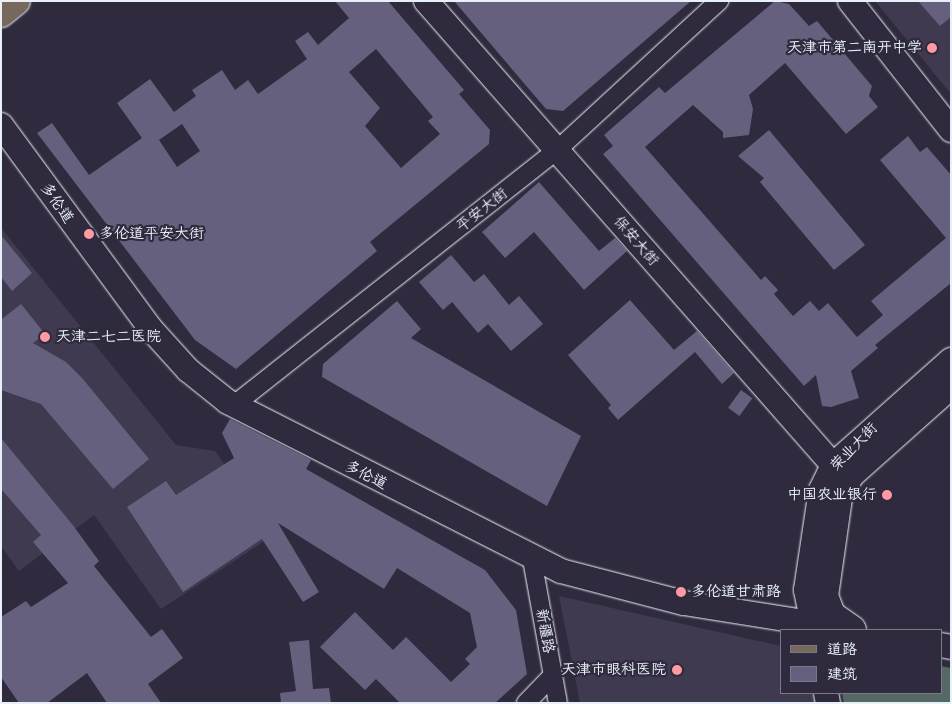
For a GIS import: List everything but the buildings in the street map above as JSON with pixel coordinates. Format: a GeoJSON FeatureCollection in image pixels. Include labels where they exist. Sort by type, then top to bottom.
{"type":"FeatureCollection","features":[{"type":"Feature","properties":{"kind":"main road"},"geometry":{"type":"LineString","coordinates":[[1,14],[16,1]]}},
{"type":"Feature","properties":{"kind":"street","name":"保安大街"},"geometry":{"type":"LineString","coordinates":[[426,1],[556,151],[842,470]]}},
{"type":"Feature","properties":{"kind":"street","name":"平安大街"},"geometry":{"type":"LineString","coordinates":[[234,405],[556,151],[719,1]]}},
{"type":"Feature","properties":{"kind":"street"},"geometry":{"type":"LineString","coordinates":[[850,1],[951,130]]}},
{"type":"Feature","properties":{"kind":"street","name":"多伦道"},"geometry":{"type":"LineString","coordinates":[[1,124],[150,328],[188,370],[234,405],[532,559],[584,579],[684,603],[813,627],[841,629]]}},
{"type":"Feature","properties":{"kind":"street","name":"荣业大街"},"geometry":{"type":"LineString","coordinates":[[813,627],[806,590],[820,490],[951,360]]}},
{"type":"Feature","properties":{"kind":"street","name":"荣业大街"},"geometry":{"type":"LineString","coordinates":[[854,629],[833,614],[826,596],[840,498],[842,470],[951,387]]}},
{"type":"Feature","properties":{"kind":"street","name":"新疆路"},"geometry":{"type":"LineString","coordinates":[[532,559],[558,703]]}},
{"type":"Feature","properties":{"kind":"street"},"geometry":{"type":"LineString","coordinates":[[526,703],[552,676]]}},
{"type":"Feature","properties":{"kind":"shaded area","name":"天津市第二南开中学"},"geometry":{"type":"Polygon","coordinates":[[[875,1],[951,1],[951,94],[875,1]]]}},
{"type":"Feature","properties":{"kind":"shaded area","name":"天津二七二医院"},"geometry":{"type":"Polygon","coordinates":[[[1,228],[176,445],[215,451],[274,535],[161,609],[94,515],[19,571],[1,546],[1,228]]]}},
{"type":"Feature","properties":{"kind":"shaded area","name":"天津市眼科医院"},"geometry":{"type":"Polygon","coordinates":[[[559,596],[780,646],[780,694],[813,694],[815,703],[580,703],[559,596]]]}},
{"type":"Feature","properties":{"kind":"green space"},"geometry":{"type":"Polygon","coordinates":[[[942,666],[951,668],[951,703],[844,703],[842,694],[942,694],[942,666]]]}},
{"type":"Feature","properties":{"kind":"place","name":"天津市第二南开中学"},"geometry":{"type":"Point","coordinates":[932,48]}},
{"type":"Feature","properties":{"kind":"place","name":"多伦道平安大街"},"geometry":{"type":"Point","coordinates":[89,234]}},
{"type":"Feature","properties":{"kind":"place","name":"天津二七二医院"},"geometry":{"type":"Point","coordinates":[45,337]}},
{"type":"Feature","properties":{"kind":"place","name":"中国农业银行"},"geometry":{"type":"Point","coordinates":[887,495]}},
{"type":"Feature","properties":{"kind":"place","name":"多伦道甘肃路"},"geometry":{"type":"Point","coordinates":[681,592]}},
{"type":"Feature","properties":{"kind":"place","name":"天津市眼科医院"},"geometry":{"type":"Point","coordinates":[677,670]}}]}
